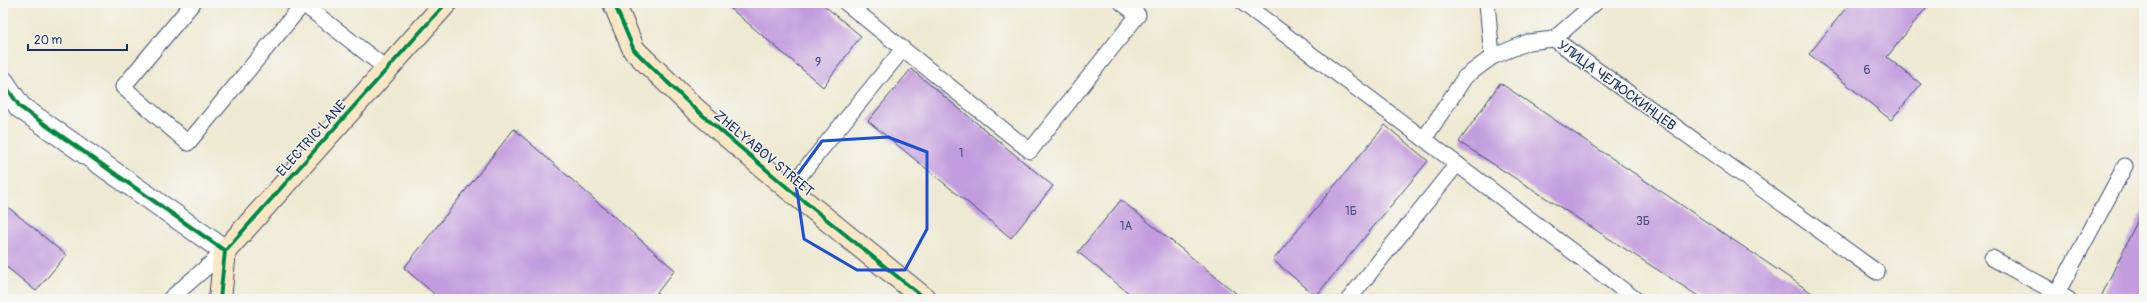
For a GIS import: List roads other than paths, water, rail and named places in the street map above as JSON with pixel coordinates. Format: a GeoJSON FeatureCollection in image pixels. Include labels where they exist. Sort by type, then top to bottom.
{"type":"FeatureCollection","features":[{"type":"Feature","properties":{"kind":"street","name":"ELECTRIC LANE"},"geometry":{"type":"LineString","coordinates":[[226,251],[446,3]]}},
{"type":"Feature","properties":{"kind":"street","name":"ZHELYABOV STREET"},"geometry":{"type":"LineString","coordinates":[[614,3],[634,50],[693,107],[789,189],[925,299]]}},
{"type":"Feature","properties":{"kind":"street"},"geometry":{"type":"LineString","coordinates":[[3,82],[12,101],[226,251],[220,299]]}},
{"type":"Feature","properties":{"kind":"lane"},"geometry":{"type":"LineString","coordinates":[[193,3],[123,87],[188,143],[302,4],[387,69]]}},
{"type":"Feature","properties":{"kind":"lane"},"geometry":{"type":"LineString","coordinates":[[846,3],[1030,151],[1138,15],[1122,3]]}},
{"type":"Feature","properties":{"kind":"lane"},"geometry":{"type":"LineString","coordinates":[[1243,3],[1635,299]]}},
{"type":"Feature","properties":{"kind":"lane"},"geometry":{"type":"LineString","coordinates":[[1487,3],[1492,57]]}},
{"type":"Feature","properties":{"kind":"lane"},"geometry":{"type":"LineString","coordinates":[[1554,40],[1595,3]]}},
{"type":"Feature","properties":{"kind":"lane","name":"УЛИЦА ЧЕЛЮСКИНЦЕВ"},"geometry":{"type":"LineString","coordinates":[[1424,139],[1465,77],[1492,57],[1528,42],[1554,40],[1877,272]]}},
{"type":"Feature","properties":{"kind":"lane"},"geometry":{"type":"LineString","coordinates":[[789,189],[902,49]]}},
{"type":"Feature","properties":{"kind":"lane"},"geometry":{"type":"LineString","coordinates":[[1349,299],[1457,164]]}},
{"type":"Feature","properties":{"kind":"lane"},"geometry":{"type":"LineString","coordinates":[[1992,258],[2059,297],[2125,166]]}},
{"type":"Feature","properties":{"kind":"lane"},"geometry":{"type":"LineString","coordinates":[[170,299],[226,251]]}}]}
